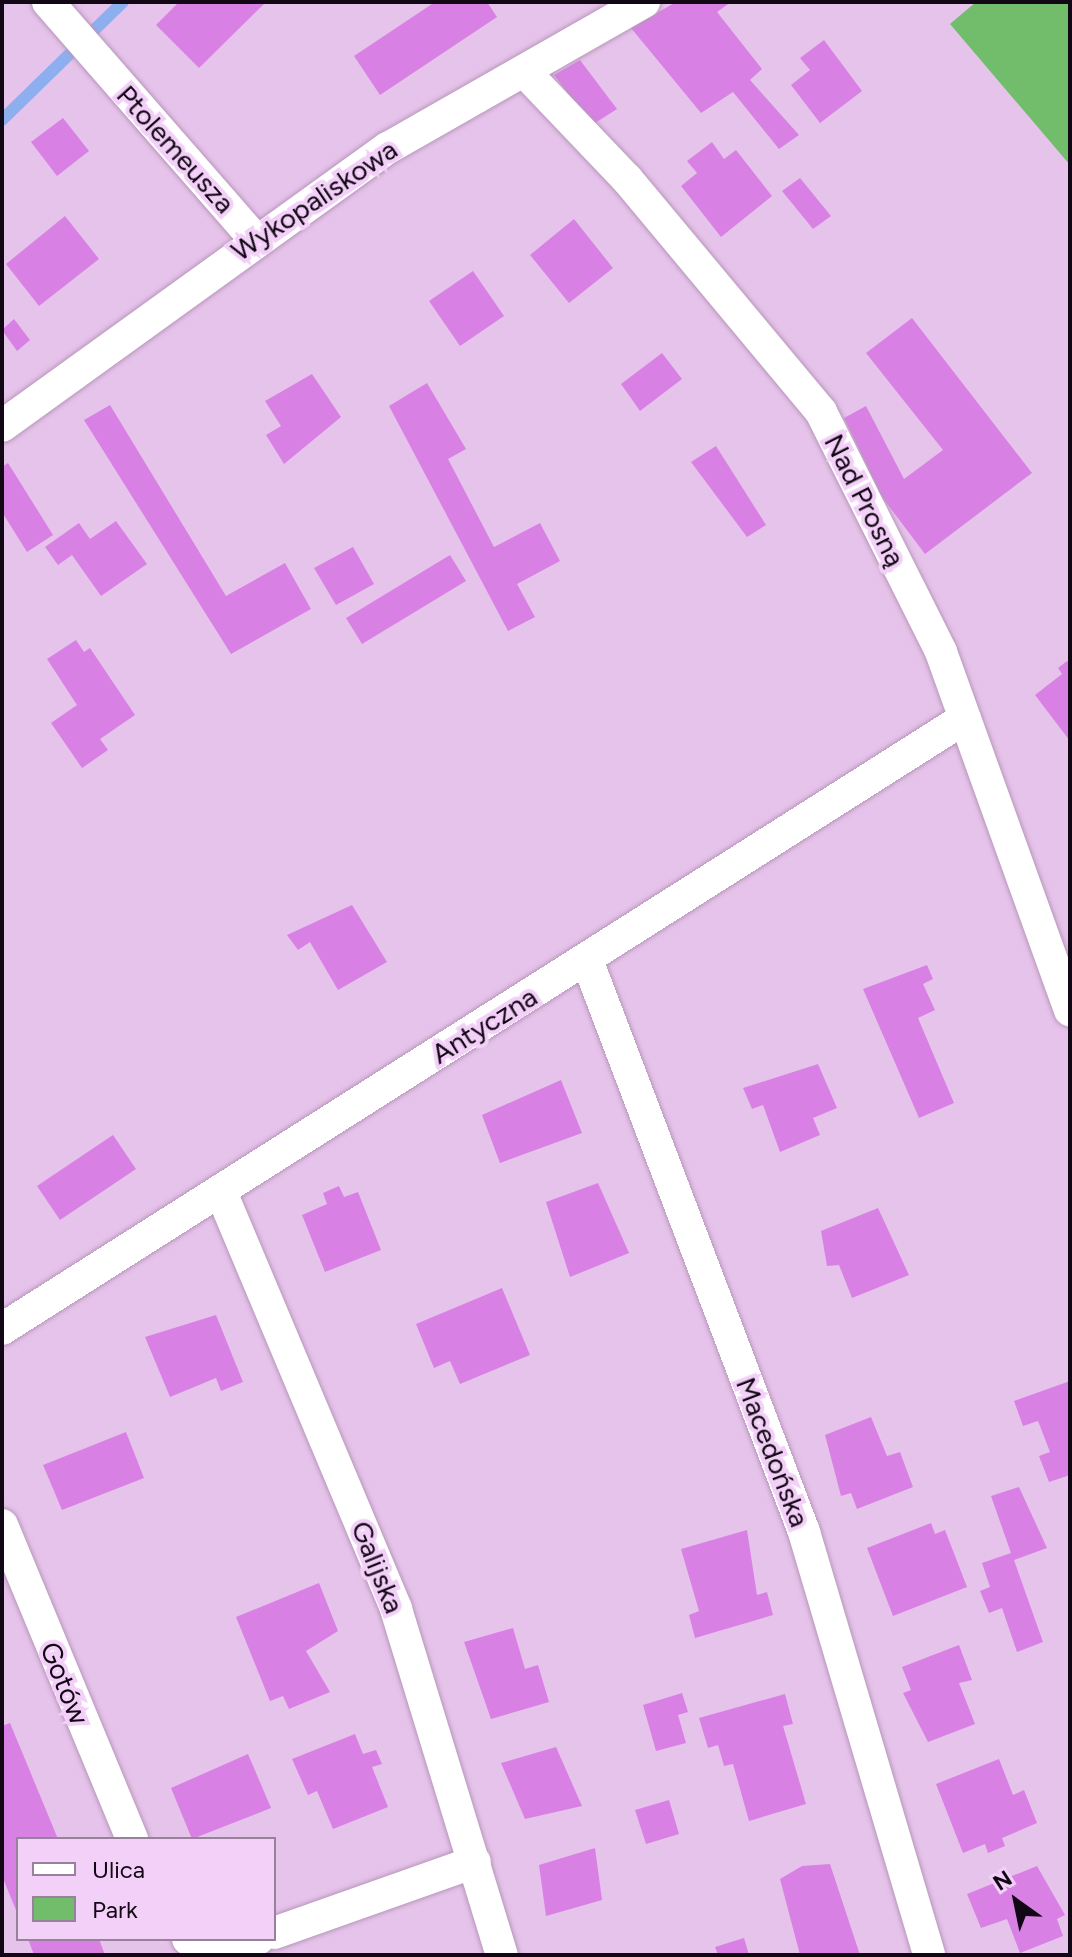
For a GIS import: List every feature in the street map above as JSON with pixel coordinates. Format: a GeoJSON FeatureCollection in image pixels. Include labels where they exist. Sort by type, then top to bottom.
{"type":"FeatureCollection","features":[{"type":"Feature","properties":{"kind":"street","name":"Wykopaliskowa"},"geometry":{"type":"LineString","coordinates":[[2,426],[254,238],[388,148],[644,2]]}},
{"type":"Feature","properties":{"kind":"street","name":"Ptolemeusza"},"geometry":{"type":"LineString","coordinates":[[52,6],[254,238]]}},
{"type":"Feature","properties":{"kind":"street","name":"Nad Prosną"},"geometry":{"type":"LineString","coordinates":[[524,71],[627,179],[821,412],[941,652],[1070,1011]]}},
{"type":"Feature","properties":{"kind":"street","name":"Antyczna"},"geometry":{"type":"LineString","coordinates":[[2,1329],[965,718]]}},
{"type":"Feature","properties":{"kind":"street","name":"Macedońska"},"geometry":{"type":"LineString","coordinates":[[587,960],[804,1532],[929,1955]]}},
{"type":"Feature","properties":{"kind":"street","name":"Galijska"},"geometry":{"type":"LineString","coordinates":[[221,1192],[396,1609],[502,1955]]}},
{"type":"Feature","properties":{"kind":"street","name":"Gotów"},"geometry":{"type":"LineString","coordinates":[[2,1525],[131,1837]]}},
{"type":"Feature","properties":{"kind":"street"},"geometry":{"type":"LineString","coordinates":[[276,1932],[475,1862]]}},
{"type":"Feature","properties":{"kind":"street"},"geometry":{"type":"LineString","coordinates":[[194,1941],[213,1947],[247,1941]]}},
{"type":"Feature","properties":{"kind":"green space"},"geometry":{"type":"Polygon","coordinates":[[[976,2],[1070,2],[1070,165],[950,24],[976,2]]]}},
{"type":"Feature","properties":{"kind":"building"},"geometry":{"type":"Polygon","coordinates":[[[179,2],[266,2],[199,68],[156,25],[179,2]]]}},
{"type":"Feature","properties":{"kind":"building"},"geometry":{"type":"Polygon","coordinates":[[[435,2],[487,2],[497,17],[380,95],[354,56],[435,2]]]}},
{"type":"Feature","properties":{"kind":"building"},"geometry":{"type":"Polygon","coordinates":[[[676,2],[731,2],[717,12],[762,69],[750,80],[799,135],[779,149],[733,92],[701,113],[631,28],[676,2]]]}},
{"type":"Feature","properties":{"kind":"building"},"geometry":{"type":"Polygon","coordinates":[[[824,40],[862,91],[820,123],[791,85],[810,70],[800,58],[824,40]]]}},
{"type":"Feature","properties":{"kind":"building"},"geometry":{"type":"Polygon","coordinates":[[[580,60],[617,109],[592,125],[554,75],[580,60]]]}},
{"type":"Feature","properties":{"kind":"building"},"geometry":{"type":"Polygon","coordinates":[[[63,118],[89,151],[57,176],[31,142],[63,118]]]}},
{"type":"Feature","properties":{"kind":"building"},"geometry":{"type":"Polygon","coordinates":[[[712,142],[724,159],[736,150],[772,196],[721,237],[681,186],[697,173],[687,161],[712,142]]]}},
{"type":"Feature","properties":{"kind":"building"},"geometry":{"type":"Polygon","coordinates":[[[800,178],[831,216],[813,229],[782,191],[800,178]]]}},
{"type":"Feature","properties":{"kind":"building"},"geometry":{"type":"Polygon","coordinates":[[[65,216],[99,259],[39,306],[6,264],[65,216]]]}},
{"type":"Feature","properties":{"kind":"building"},"geometry":{"type":"Polygon","coordinates":[[[574,219],[613,268],[569,303],[530,255],[574,219]]]}},
{"type":"Feature","properties":{"kind":"building"},"geometry":{"type":"Polygon","coordinates":[[[473,271],[504,316],[460,346],[429,301],[473,271]]]}},
{"type":"Feature","properties":{"kind":"building"},"geometry":{"type":"Polygon","coordinates":[[[912,318],[1032,473],[925,554],[882,497],[844,418],[866,406],[904,479],[943,450],[866,353],[912,318]]]}},
{"type":"Feature","properties":{"kind":"building"},"geometry":{"type":"Polygon","coordinates":[[[14,319],[30,340],[17,351],[2,330],[14,319]]]}},
{"type":"Feature","properties":{"kind":"building"},"geometry":{"type":"Polygon","coordinates":[[[662,353],[682,379],[640,411],[621,384],[662,353]]]}},
{"type":"Feature","properties":{"kind":"building"},"geometry":{"type":"Polygon","coordinates":[[[312,374],[341,417],[284,464],[266,435],[281,426],[265,401],[312,374]]]}},
{"type":"Feature","properties":{"kind":"building"},"geometry":{"type":"Polygon","coordinates":[[[427,383],[466,449],[448,459],[494,547],[540,523],[560,561],[517,584],[535,617],[508,631],[389,406],[427,383]]]}},
{"type":"Feature","properties":{"kind":"building"},"geometry":{"type":"Polygon","coordinates":[[[110,405],[226,596],[285,563],[311,609],[231,654],[84,420],[110,405]]]}},
{"type":"Feature","properties":{"kind":"building"},"geometry":{"type":"Polygon","coordinates":[[[716,446],[766,525],[747,537],[691,462],[716,446]]]}},
{"type":"Feature","properties":{"kind":"building"},"geometry":{"type":"Polygon","coordinates":[[[8,463],[53,535],[27,552],[2,512],[2,467],[8,463]]]}},
{"type":"Feature","properties":{"kind":"building"},"geometry":{"type":"Polygon","coordinates":[[[116,521],[147,564],[101,596],[72,555],[58,565],[45,547],[79,523],[90,539],[116,521]]]}},
{"type":"Feature","properties":{"kind":"building"},"geometry":{"type":"Polygon","coordinates":[[[353,547],[374,584],[336,605],[314,568],[353,547]]]}},
{"type":"Feature","properties":{"kind":"building"},"geometry":{"type":"Polygon","coordinates":[[[450,555],[466,581],[362,644],[346,618],[450,555]]]}},
{"type":"Feature","properties":{"kind":"building"},"geometry":{"type":"Polygon","coordinates":[[[76,640],[84,652],[90,648],[135,715],[100,739],[108,750],[82,768],[51,723],[77,705],[47,659],[76,640]]]}},
{"type":"Feature","properties":{"kind":"building"},"geometry":{"type":"Polygon","coordinates":[[[1067,661],[1070,664],[1070,741],[1035,695],[1062,674],[1058,668],[1067,661]]]}},
{"type":"Feature","properties":{"kind":"building"},"geometry":{"type":"Polygon","coordinates":[[[352,905],[387,962],[338,990],[310,942],[298,950],[287,935],[352,905]]]}},
{"type":"Feature","properties":{"kind":"building"},"geometry":{"type":"Polygon","coordinates":[[[927,965],[933,979],[923,984],[935,1010],[918,1018],[954,1103],[919,1118],[863,989],[927,965]]]}},
{"type":"Feature","properties":{"kind":"building"},"geometry":{"type":"Polygon","coordinates":[[[818,1064],[837,1108],[813,1118],[820,1135],[780,1152],[763,1105],[752,1109],[743,1088],[818,1064]]]}},
{"type":"Feature","properties":{"kind":"building"},"geometry":{"type":"Polygon","coordinates":[[[561,1080],[582,1133],[500,1163],[482,1115],[561,1080]]]}},
{"type":"Feature","properties":{"kind":"building"},"geometry":{"type":"Polygon","coordinates":[[[113,1135],[136,1169],[60,1220],[37,1186],[113,1135]]]}},
{"type":"Feature","properties":{"kind":"building"},"geometry":{"type":"Polygon","coordinates":[[[598,1183],[629,1253],[570,1277],[546,1202],[598,1183]]]}},
{"type":"Feature","properties":{"kind":"building"},"geometry":{"type":"Polygon","coordinates":[[[339,1186],[344,1197],[358,1192],[381,1250],[325,1272],[302,1215],[327,1204],[323,1193],[339,1186]]]}},
{"type":"Feature","properties":{"kind":"building"},"geometry":{"type":"Polygon","coordinates":[[[878,1208],[909,1275],[852,1298],[839,1265],[827,1266],[821,1231],[878,1208]]]}},
{"type":"Feature","properties":{"kind":"building"},"geometry":{"type":"Polygon","coordinates":[[[502,1288],[530,1355],[460,1384],[450,1361],[434,1368],[416,1324],[502,1288]]]}},
{"type":"Feature","properties":{"kind":"building"},"geometry":{"type":"Polygon","coordinates":[[[216,1315],[243,1382],[221,1391],[216,1378],[170,1397],[145,1337],[216,1315]]]}},
{"type":"Feature","properties":{"kind":"building"},"geometry":{"type":"Polygon","coordinates":[[[1070,1381],[1070,1475],[1049,1482],[1039,1456],[1050,1452],[1038,1421],[1023,1426],[1014,1401],[1070,1381]]]}},
{"type":"Feature","properties":{"kind":"building"},"geometry":{"type":"Polygon","coordinates":[[[871,1417],[887,1456],[900,1452],[913,1487],[857,1509],[851,1493],[841,1496],[825,1435],[871,1417]]]}},
{"type":"Feature","properties":{"kind":"building"},"geometry":{"type":"Polygon","coordinates":[[[126,1432],[144,1478],[62,1510],[43,1465],[126,1432]]]}},
{"type":"Feature","properties":{"kind":"building"},"geometry":{"type":"Polygon","coordinates":[[[1019,1487],[1047,1548],[1014,1560],[1043,1642],[1017,1652],[1002,1608],[989,1613],[980,1591],[990,1587],[982,1563],[1011,1553],[991,1496],[1019,1487]]]}},
{"type":"Feature","properties":{"kind":"building"},"geometry":{"type":"Polygon","coordinates":[[[931,1523],[935,1534],[945,1530],[967,1587],[893,1616],[867,1548],[931,1523]]]}},
{"type":"Feature","properties":{"kind":"building"},"geometry":{"type":"Polygon","coordinates":[[[747,1530],[757,1595],[767,1592],[773,1615],[695,1638],[689,1615],[699,1611],[681,1549],[747,1530]]]}},
{"type":"Feature","properties":{"kind":"building"},"geometry":{"type":"Polygon","coordinates":[[[319,1583],[338,1631],[306,1651],[330,1692],[289,1709],[283,1696],[270,1701],[236,1617],[319,1583]]]}},
{"type":"Feature","properties":{"kind":"building"},"geometry":{"type":"Polygon","coordinates":[[[513,1628],[525,1669],[538,1665],[549,1702],[491,1719],[464,1642],[513,1628]]]}},
{"type":"Feature","properties":{"kind":"building"},"geometry":{"type":"Polygon","coordinates":[[[959,1645],[972,1680],[959,1683],[975,1724],[928,1742],[903,1693],[911,1690],[902,1667],[959,1645]]]}},
{"type":"Feature","properties":{"kind":"building"},"geometry":{"type":"Polygon","coordinates":[[[682,1693],[688,1712],[678,1715],[686,1743],[656,1751],[643,1705],[682,1693]]]}},
{"type":"Feature","properties":{"kind":"building"},"geometry":{"type":"Polygon","coordinates":[[[785,1694],[793,1724],[783,1726],[806,1804],[749,1821],[733,1764],[724,1766],[718,1745],[708,1748],[699,1718],[785,1694]]]}},
{"type":"Feature","properties":{"kind":"building"},"geometry":{"type":"Polygon","coordinates":[[[10,1723],[57,1837],[16,1837],[16,1910],[2,1876],[2,1726],[10,1723]]]}},
{"type":"Feature","properties":{"kind":"building"},"geometry":{"type":"Polygon","coordinates":[[[355,1734],[363,1754],[376,1750],[382,1764],[372,1767],[388,1807],[333,1829],[317,1791],[308,1795],[292,1759],[355,1734]]]}},
{"type":"Feature","properties":{"kind":"building"},"geometry":{"type":"Polygon","coordinates":[[[556,1747],[582,1806],[525,1819],[501,1763],[556,1747]]]}},
{"type":"Feature","properties":{"kind":"building"},"geometry":{"type":"Polygon","coordinates":[[[248,1754],[271,1808],[191,1837],[171,1788],[248,1754]]]}},
{"type":"Feature","properties":{"kind":"building"},"geometry":{"type":"Polygon","coordinates":[[[999,1759],[1013,1795],[1024,1790],[1037,1823],[1002,1838],[1005,1846],[988,1853],[985,1844],[963,1853],[936,1784],[999,1759]]]}},
{"type":"Feature","properties":{"kind":"building"},"geometry":{"type":"Polygon","coordinates":[[[669,1800],[679,1834],[646,1844],[635,1810],[669,1800]]]}},
{"type":"Feature","properties":{"kind":"building"},"geometry":{"type":"Polygon","coordinates":[[[595,1848],[602,1900],[546,1916],[539,1865],[595,1848]]]}},
{"type":"Feature","properties":{"kind":"building"},"geometry":{"type":"Polygon","coordinates":[[[830,1864],[860,1955],[800,1955],[780,1879],[802,1866],[830,1864]]]}},
{"type":"Feature","properties":{"kind":"building"},"geometry":{"type":"Polygon","coordinates":[[[1037,1866],[1065,1915],[1057,1919],[1063,1936],[1020,1953],[1007,1919],[981,1928],[967,1894],[1037,1866]]]}},
{"type":"Feature","properties":{"kind":"building"},"geometry":{"type":"Polygon","coordinates":[[[744,1938],[749,1955],[718,1955],[715,1947],[744,1938]]]}},
{"type":"Feature","properties":{"kind":"building"},"geometry":{"type":"Polygon","coordinates":[[[29,1941],[100,1941],[105,1955],[34,1955],[29,1941]]]}},
{"type":"Feature","properties":{"kind":"waterway"},"geometry":{"type":"LineString","coordinates":[[2,120],[123,2]]}}]}
